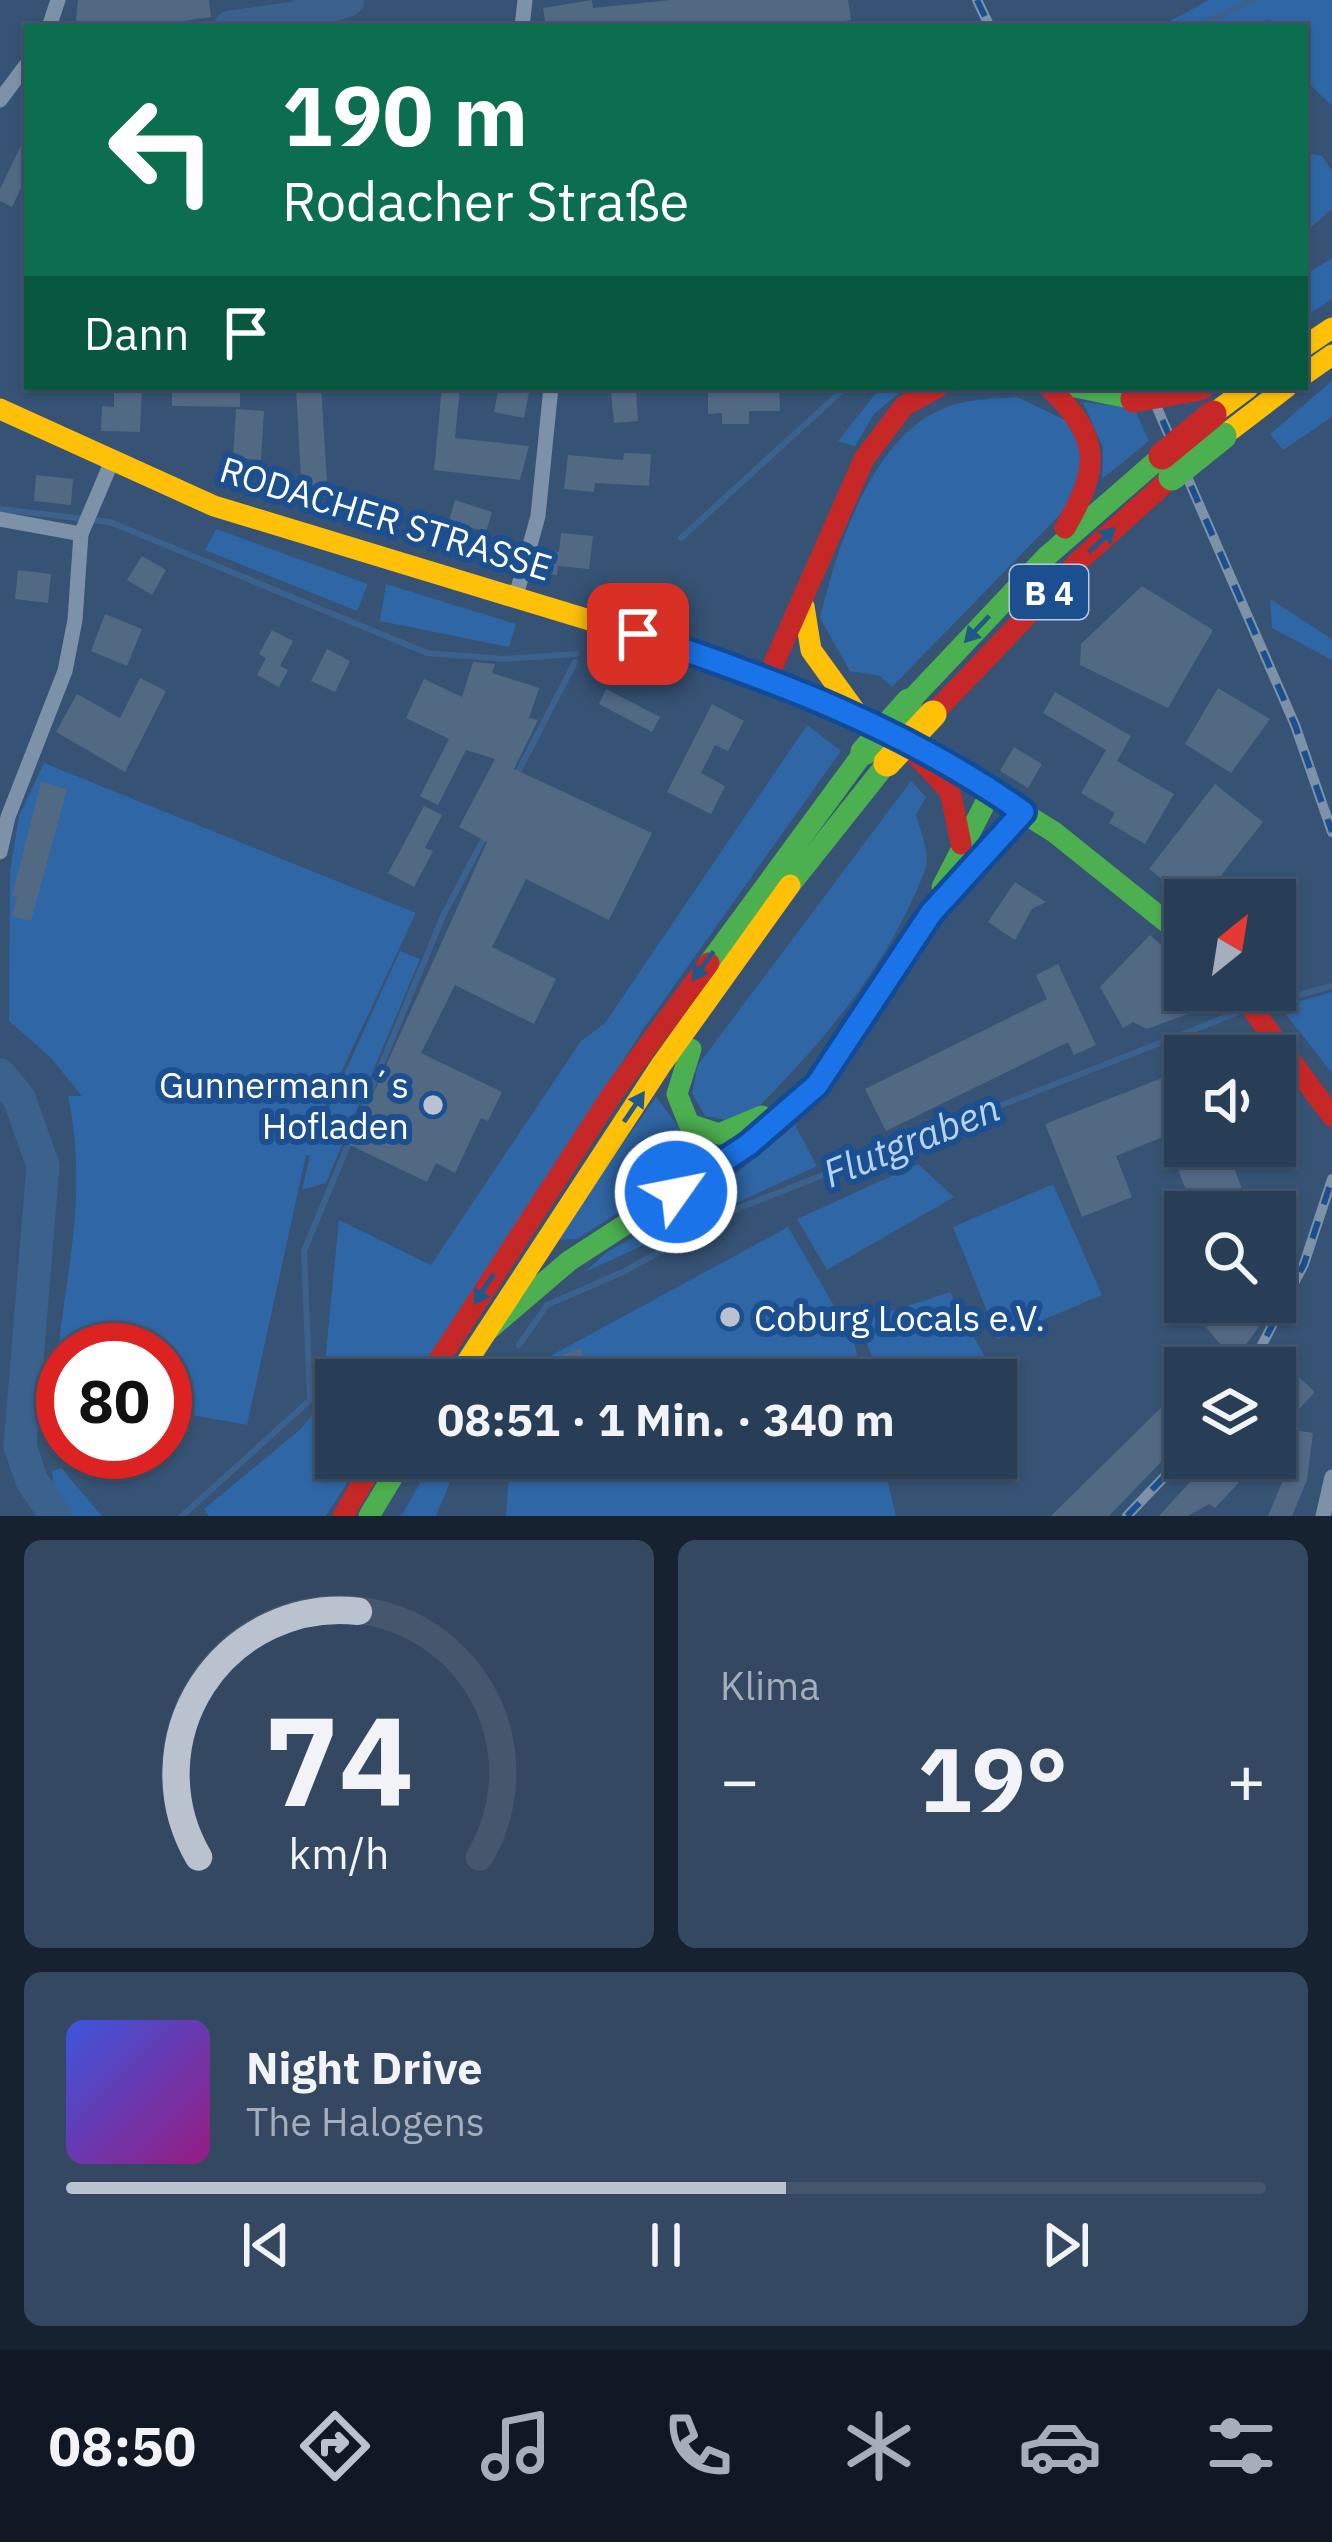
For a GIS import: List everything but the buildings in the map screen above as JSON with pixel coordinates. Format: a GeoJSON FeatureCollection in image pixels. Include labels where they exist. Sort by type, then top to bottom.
{"type":"FeatureCollection","features":[{"type":"Feature","properties":{"kind":"main road"},"geometry":{"type":"LineString","coordinates":[[768,677],[864,459],[904,406],[933,390]]}},
{"type":"Feature","properties":{"kind":"main road"},"geometry":{"type":"LineString","coordinates":[[1046,557],[1080,504],[1095,459],[1084,424],[1052,390]]}},
{"type":"Feature","properties":{"kind":"main road"},"geometry":{"type":"LineString","coordinates":[[1090,390],[1134,399],[1184,390]]}},
{"type":"Feature","properties":{"kind":"main road","name":"B 4"},"geometry":{"type":"LineString","coordinates":[[1218,425],[1247,390]]}},
{"type":"Feature","properties":{"kind":"main road","name":"B 4"},"geometry":{"type":"LineString","coordinates":[[440,1359],[613,1093],[884,751],[1046,557],[1218,425],[1282,390]]}},
{"type":"Feature","properties":{"kind":"main road","name":"RODACHER STRASSE"},"geometry":{"type":"LineString","coordinates":[[0,409],[214,506],[616,627],[768,677],[858,716],[884,751],[992,790],[1124,884],[1164,919]]}},
{"type":"Feature","properties":{"kind":"main road","name":"B 4"},"geometry":{"type":"LineString","coordinates":[[921,708],[1080,560],[1167,466]]}},
{"type":"Feature","properties":{"kind":"main road"},"geometry":{"type":"LineString","coordinates":[[803,602],[811,650],[858,716]]}},
{"type":"Feature","properties":{"kind":"main road"},"geometry":{"type":"LineString","coordinates":[[884,751],[950,790],[961,844]]}},
{"type":"Feature","properties":{"kind":"main road","name":"B 4"},"geometry":{"type":"LineString","coordinates":[[468,1359],[634,1105],[884,751]]}},
{"type":"Feature","properties":{"kind":"main road"},"geometry":{"type":"LineString","coordinates":[[931,913],[961,844],[992,790]]}},
{"type":"Feature","properties":{"kind":"main road"},"geometry":{"type":"LineString","coordinates":[[486,1332],[569,1261],[782,1119],[817,1085],[931,913],[1023,812]]}},
{"type":"Feature","properties":{"kind":"main road"},"geometry":{"type":"LineString","coordinates":[[752,941],[676,1073],[673,1088],[680,1114],[708,1135],[743,1130],[844,1043]]}},
{"type":"Feature","properties":{"kind":"main road"},"geometry":{"type":"LineString","coordinates":[[1254,1011],[1332,1116]]}},
{"type":"Feature","properties":{"kind":"main road"},"geometry":{"type":"LineString","coordinates":[[343,1516],[365,1479]]}},
{"type":"Feature","properties":{"kind":"main road"},"geometry":{"type":"LineString","coordinates":[[369,1516],[391,1479]]}},
{"type":"Feature","properties":{"kind":"street"},"geometry":{"type":"LineString","coordinates":[[0,100],[24,68]]}},
{"type":"Feature","properties":{"kind":"street"},"geometry":{"type":"LineString","coordinates":[[517,596],[538,516],[551,390]]}},
{"type":"Feature","properties":{"kind":"street"},"geometry":{"type":"LineString","coordinates":[[0,852],[8,817],[71,649],[84,524],[112,461]]}},
{"type":"Feature","properties":{"kind":"street"},"geometry":{"type":"LineString","coordinates":[[0,519],[84,524]]}},
{"type":"Feature","properties":{"kind":"street"},"geometry":{"type":"LineString","coordinates":[[1324,1516],[1332,1477]]}},
{"type":"Feature","properties":{"kind":"shaded area"},"geometry":{"type":"Polygon","coordinates":[[[1209,0],[1332,0],[1332,106],[1308,83],[1308,24],[1272,24],[1269,19],[1262,24],[1165,24],[1209,0]]]}},
{"type":"Feature","properties":{"kind":"shaded area"},"geometry":{"type":"Polygon","coordinates":[[[1308,153],[1322,156],[1332,171],[1332,209],[1308,230],[1308,153]]]}},
{"type":"Feature","properties":{"kind":"shaded area"},"geometry":{"type":"Polygon","coordinates":[[[1332,258],[1332,299],[1308,315],[1308,273],[1332,258]]]}},
{"type":"Feature","properties":{"kind":"shaded area"},"geometry":{"type":"Polygon","coordinates":[[[1332,381],[1332,417],[1283,450],[1270,434],[1332,381]]]}},
{"type":"Feature","properties":{"kind":"shaded area"},"geometry":{"type":"Polygon","coordinates":[[[879,390],[902,390],[874,414],[855,446],[838,441],[879,390]]]}},
{"type":"Feature","properties":{"kind":"shaded area"},"geometry":{"type":"Polygon","coordinates":[[[1017,397],[1065,420],[1088,458],[1082,492],[892,687],[880,676],[850,671],[820,618],[849,525],[881,464],[925,418],[961,403],[1017,397]]]}},
{"type":"Feature","properties":{"kind":"shaded area"},"geometry":{"type":"Polygon","coordinates":[[[1083,402],[1134,408],[1149,441],[1102,479],[1103,448],[1083,402]]]}},
{"type":"Feature","properties":{"kind":"shaded area"},"geometry":{"type":"Polygon","coordinates":[[[216,529],[368,584],[357,611],[205,550],[216,529]]]}},
{"type":"Feature","properties":{"kind":"shaded area"},"geometry":{"type":"Polygon","coordinates":[[[386,584],[516,624],[509,647],[380,621],[386,584]]]}},
{"type":"Feature","properties":{"kind":"shaded area"},"geometry":{"type":"Polygon","coordinates":[[[1270,599],[1332,639],[1332,660],[1272,628],[1270,599]]]}},
{"type":"Feature","properties":{"kind":"shaded area"},"geometry":{"type":"Polygon","coordinates":[[[807,725],[841,751],[644,1028],[431,1359],[325,1359],[339,1220],[431,1265],[581,1041],[605,1023],[807,725]]]}},
{"type":"Feature","properties":{"kind":"shaded area"},"geometry":{"type":"Polygon","coordinates":[[[44,763],[416,913],[317,1123],[314,1141],[400,951],[420,959],[326,1183],[302,1190],[310,1156],[306,1155],[247,1425],[192,1415],[192,1323],[62,1323],[76,1185],[68,1096],[82,1096],[51,1058],[9,1021],[10,871],[19,816],[44,763]]]}},
{"type":"Feature","properties":{"kind":"shaded area"},"geometry":{"type":"Polygon","coordinates":[[[911,781],[926,797],[916,815],[927,857],[925,870],[871,974],[824,1036],[742,1123],[705,1116],[692,1093],[698,1065],[911,781]]]}},
{"type":"Feature","properties":{"kind":"shaded area"},"geometry":{"type":"Polygon","coordinates":[[[1332,992],[1332,1073],[1283,1011],[1296,1011],[1296,1002],[1332,992]]]}},
{"type":"Feature","properties":{"kind":"shaded area"},"geometry":{"type":"Polygon","coordinates":[[[7,1070],[29,1093],[42,1131],[20,1124],[0,1085],[0,1073],[7,1070]]]}},
{"type":"Feature","properties":{"kind":"shaded area"},"geometry":{"type":"Polygon","coordinates":[[[656,1097],[682,1131],[711,1153],[577,1239],[555,1240],[656,1097]]]}},
{"type":"Feature","properties":{"kind":"shaded area"},"geometry":{"type":"Polygon","coordinates":[[[795,1125],[817,1166],[585,1272],[607,1252],[709,1196],[795,1125]]]}},
{"type":"Feature","properties":{"kind":"shaded area"},"geometry":{"type":"Polygon","coordinates":[[[918,1164],[954,1197],[827,1270],[797,1219],[918,1164]]]}},
{"type":"Feature","properties":{"kind":"shaded area"},"geometry":{"type":"Polygon","coordinates":[[[1053,1184],[1102,1295],[998,1339],[953,1227],[1053,1184]]]}},
{"type":"Feature","properties":{"kind":"shaded area","name":"Coburg Locals e.V."},"geometry":{"type":"Polygon","coordinates":[[[788,1227],[853,1338],[858,1359],[545,1359],[788,1227]]]}},
{"type":"Feature","properties":{"kind":"shaded area"},"geometry":{"type":"Polygon","coordinates":[[[950,1292],[986,1359],[873,1359],[858,1322],[950,1292]]]}},
{"type":"Feature","properties":{"kind":"shaded area"},"geometry":{"type":"Polygon","coordinates":[[[315,1411],[315,1479],[350,1479],[326,1516],[209,1516],[204,1509],[302,1428],[315,1411]]]}},
{"type":"Feature","properties":{"kind":"shaded area"},"geometry":{"type":"Polygon","coordinates":[[[53,1479],[70,1479],[102,1516],[68,1516],[55,1499],[53,1479]]]}},
{"type":"Feature","properties":{"kind":"shaded area"},"geometry":{"type":"Polygon","coordinates":[[[423,1479],[451,1479],[436,1516],[401,1516],[423,1479]]]}},
{"type":"Feature","properties":{"kind":"shaded area"},"geometry":{"type":"Polygon","coordinates":[[[509,1479],[887,1479],[896,1516],[506,1516],[509,1479]]]}},
{"type":"Feature","properties":{"kind":"waterway"},"geometry":{"type":"LineString","coordinates":[[251,24],[294,18],[348,0]]}},
{"type":"Feature","properties":{"kind":"waterway"},"geometry":{"type":"LineString","coordinates":[[1201,24],[1253,0]]}},
{"type":"Feature","properties":{"kind":"waterway"},"geometry":{"type":"LineString","coordinates":[[681,538],[843,390]]}},
{"type":"Feature","properties":{"kind":"waterway"},"geometry":{"type":"LineString","coordinates":[[0,509],[110,522],[427,653],[504,659],[576,654]]}},
{"type":"Feature","properties":{"kind":"waterway"},"geometry":{"type":"LineString","coordinates":[[608,618],[630,591]]}},
{"type":"Feature","properties":{"kind":"waterway"},"geometry":{"type":"LineString","coordinates":[[515,778],[575,662]]}},
{"type":"Feature","properties":{"kind":"waterway"},"geometry":{"type":"LineString","coordinates":[[182,1516],[310,1400],[304,1251],[443,916],[487,832]]}},
{"type":"Feature","properties":{"kind":"waterway","name":"Flutgraben"},"geometry":{"type":"LineString","coordinates":[[1296,996],[1332,986]]}},
{"type":"Feature","properties":{"kind":"waterway","name":"Flutgraben"},"geometry":{"type":"LineString","coordinates":[[519,1345],[547,1305],[625,1271],[739,1208],[1241,1011]]}},
{"type":"Feature","properties":{"kind":"waterway"},"geometry":{"type":"LineString","coordinates":[[0,1075],[19,1098],[43,1166],[20,1446],[32,1481],[56,1516]]}},
{"type":"Feature","properties":{"kind":"waterway","name":"Flutgraben"},"geometry":{"type":"LineString","coordinates":[[310,1400],[315,1399]]}},
{"type":"Feature","properties":{"kind":"railway"},"geometry":{"type":"LineString","coordinates":[[977,0],[989,24]]}},
{"type":"Feature","properties":{"kind":"railway"},"geometry":{"type":"LineString","coordinates":[[1149,390],[1295,725],[1332,832]]}},
{"type":"Feature","properties":{"kind":"railway"},"geometry":{"type":"LineString","coordinates":[[1261,1347],[1304,1264],[1332,1179]]}},
{"type":"Feature","properties":{"kind":"railway"},"geometry":{"type":"LineString","coordinates":[[1127,1516],[1164,1477]]}},
{"type":"Feature","properties":{"kind":"traffic: fast"},"geometry":{"type":"LineString","coordinates":[[1090,390],[1134,399]]}},
{"type":"Feature","properties":{"kind":"traffic: fast"},"geometry":{"type":"LineString","coordinates":[[1172,477],[1223,436]]}},
{"type":"Feature","properties":{"kind":"traffic: fast"},"geometry":{"type":"LineString","coordinates":[[909,702],[1046,557],[1162,456]]}},
{"type":"Feature","properties":{"kind":"traffic: fast"},"geometry":{"type":"LineString","coordinates":[[864,752],[909,702]]}},
{"type":"Feature","properties":{"kind":"traffic: fast"},"geometry":{"type":"LineString","coordinates":[[912,744],[1054,832],[1164,920]]}},
{"type":"Feature","properties":{"kind":"traffic: fast"},"geometry":{"type":"LineString","coordinates":[[709,963],[864,752]]}},
{"type":"Feature","properties":{"kind":"traffic: fast"},"geometry":{"type":"LineString","coordinates":[[790,885],[887,763]]}},
{"type":"Feature","properties":{"kind":"traffic: fast"},"geometry":{"type":"LineString","coordinates":[[942,887],[992,790]]}},
{"type":"Feature","properties":{"kind":"traffic: fast"},"geometry":{"type":"LineString","coordinates":[[486,1332],[569,1261],[748,1145],[817,1085],[901,959]]}},
{"type":"Feature","properties":{"kind":"traffic: fast"},"geometry":{"type":"LineString","coordinates":[[691,1049],[677,1094],[689,1124],[719,1134],[762,1116]]}},
{"type":"Feature","properties":{"kind":"traffic: fast"},"geometry":{"type":"LineString","coordinates":[[369,1516],[391,1479]]}},
{"type":"Feature","properties":{"kind":"traffic: slow"},"geometry":{"type":"LineString","coordinates":[[1308,344],[1332,328]]}},
{"type":"Feature","properties":{"kind":"traffic: slow"},"geometry":{"type":"LineString","coordinates":[[1308,372],[1332,355]]}},
{"type":"Feature","properties":{"kind":"traffic: slow"},"geometry":{"type":"LineString","coordinates":[[1213,414],[1245,390]]}},
{"type":"Feature","properties":{"kind":"traffic: slow"},"geometry":{"type":"LineString","coordinates":[[1223,436],[1283,390]]}},
{"type":"Feature","properties":{"kind":"traffic: slow"},"geometry":{"type":"LineString","coordinates":[[0,409],[214,506],[744,667],[857,715]]}},
{"type":"Feature","properties":{"kind":"traffic: slow"},"geometry":{"type":"LineString","coordinates":[[804,606],[811,650],[858,715]]}},
{"type":"Feature","properties":{"kind":"traffic: slow"},"geometry":{"type":"LineString","coordinates":[[887,763],[933,714]]}},
{"type":"Feature","properties":{"kind":"traffic: slow"},"geometry":{"type":"LineString","coordinates":[[469,1359],[661,1065],[790,885]]}},
{"type":"Feature","properties":{"kind":"traffic: jam"},"geometry":{"type":"LineString","coordinates":[[768,677],[864,459],[904,406],[933,390]]}},
{"type":"Feature","properties":{"kind":"traffic: jam"},"geometry":{"type":"LineString","coordinates":[[1052,390],[1078,422],[1090,453],[1085,487],[1065,528]]}},
{"type":"Feature","properties":{"kind":"traffic: jam"},"geometry":{"type":"LineString","coordinates":[[1134,399],[1184,390]]}},
{"type":"Feature","properties":{"kind":"traffic: jam"},"geometry":{"type":"LineString","coordinates":[[1162,456],[1213,414]]}},
{"type":"Feature","properties":{"kind":"traffic: jam"},"geometry":{"type":"LineString","coordinates":[[933,714],[1080,560],[1172,477]]}},
{"type":"Feature","properties":{"kind":"traffic: jam"},"geometry":{"type":"LineString","coordinates":[[900,738],[950,791],[961,844]]}},
{"type":"Feature","properties":{"kind":"traffic: jam"},"geometry":{"type":"LineString","coordinates":[[901,959],[931,913],[1023,811]]}},
{"type":"Feature","properties":{"kind":"traffic: jam"},"geometry":{"type":"LineString","coordinates":[[440,1359],[613,1093],[709,963]]}},
{"type":"Feature","properties":{"kind":"traffic: jam"},"geometry":{"type":"LineString","coordinates":[[1254,1011],[1332,1116]]}},
{"type":"Feature","properties":{"kind":"traffic: jam"},"geometry":{"type":"LineString","coordinates":[[343,1516],[365,1479]]}},
{"type":"Feature","properties":{"kind":"place","name":"Gunnermann´s Hofladen"},"geometry":{"type":"Point","coordinates":[433,1105]}},
{"type":"Feature","properties":{"kind":"place","name":"Coburg Locals e.V."},"geometry":{"type":"Point","coordinates":[730,1317]}},
{"type":"Feature","properties":{"kind":"route"},"geometry":{"type":"LineString","coordinates":[[638,634],[744,667],[827,701],[946,762],[1023,812],[931,913],[817,1085],[748,1145],[676,1192]]}}]}
